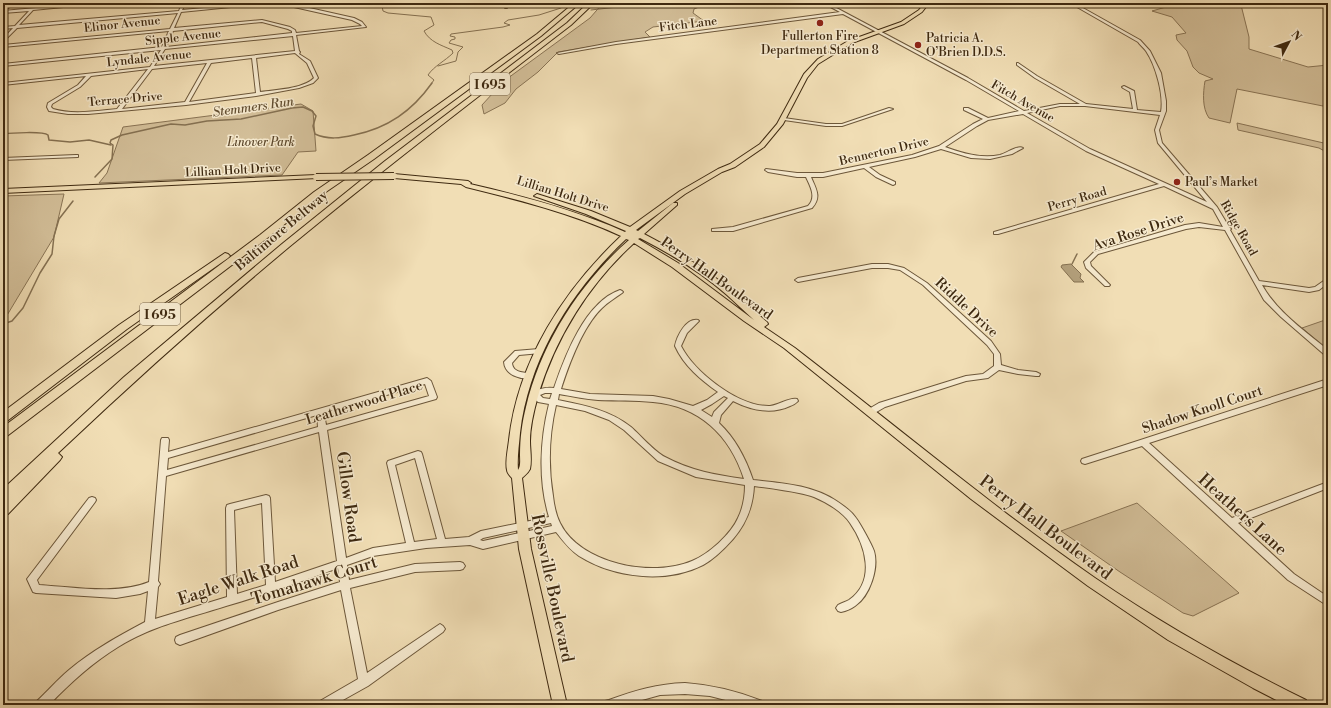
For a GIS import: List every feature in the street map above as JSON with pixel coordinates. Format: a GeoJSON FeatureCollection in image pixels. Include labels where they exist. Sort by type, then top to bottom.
{"type":"FeatureCollection","features":[{"type":"Feature","properties":{"kind":"highway"},"geometry":{"type":"LineString","coordinates":[[531,40],[574,3]]}},
{"type":"Feature","properties":{"kind":"highway","name":"Baltimore Beltway"},"geometry":{"type":"LineString","coordinates":[[3,433],[263,237],[317,194],[556,22],[577,3]]}},
{"type":"Feature","properties":{"kind":"highway","name":"Baltimore Beltway"},"geometry":{"type":"LineString","coordinates":[[3,497],[128,380],[220,300],[322,215],[569,24],[591,3]]}},
{"type":"Feature","properties":{"kind":"highway"},"geometry":{"type":"LineString","coordinates":[[3,418],[124,327],[285,213],[317,194]]}},
{"type":"Feature","properties":{"kind":"highway"},"geometry":{"type":"LineString","coordinates":[[3,510],[139,377],[164,350]]}},
{"type":"Feature","properties":{"kind":"main road","name":"Rossville Boulevard"},"geometry":{"type":"LineString","coordinates":[[517,476],[524,469],[526,439],[534,395],[549,354],[573,311],[598,276],[632,235],[654,221],[685,197],[725,172],[726,169],[764,145],[776,132],[806,75],[818,62],[844,45],[912,17],[927,3]]}},
{"type":"Feature","properties":{"kind":"main road","name":"Rossville Boulevard"},"geometry":{"type":"LineString","coordinates":[[560,705],[522,531],[517,476],[512,470],[514,440],[519,407],[539,351],[560,314],[600,261],[684,191],[720,170],[726,169]]}},
{"type":"Feature","properties":{"kind":"main road","name":"Lillian Holt Drive"},"geometry":{"type":"LineString","coordinates":[[3,191],[316,177],[394,176],[463,183],[468,186],[540,200],[594,214],[632,235]]}},
{"type":"Feature","properties":{"kind":"main road"},"geometry":{"type":"LineString","coordinates":[[654,221],[653,234],[657,240],[668,249]]}},
{"type":"Feature","properties":{"kind":"main road","name":"Perry Hall Boulevard"},"geometry":{"type":"LineString","coordinates":[[632,235],[668,249],[696,268],[730,293],[790,348]]}},
{"type":"Feature","properties":{"kind":"main road","name":"Perry Hall Boulevard"},"geometry":{"type":"LineString","coordinates":[[632,235],[685,271],[747,318],[790,348],[977,497],[1089,582],[1167,632],[1215,660],[1301,705]]}},
{"type":"Feature","properties":{"kind":"street"},"geometry":{"type":"LineString","coordinates":[[3,11],[15,3]]}},
{"type":"Feature","properties":{"kind":"street"},"geometry":{"type":"LineString","coordinates":[[3,11],[102,3]]}},
{"type":"Feature","properties":{"kind":"street"},"geometry":{"type":"LineString","coordinates":[[119,110],[151,68],[163,49],[184,3]]}},
{"type":"Feature","properties":{"kind":"street"},"geometry":{"type":"LineString","coordinates":[[3,28],[270,3]]}},
{"type":"Feature","properties":{"kind":"street","name":"Sipple Avenue"},"geometry":{"type":"LineString","coordinates":[[3,65],[364,28],[362,23],[353,19],[297,6],[292,3]]}},
{"type":"Feature","properties":{"kind":"street","name":"Fitch Avenue"},"geometry":{"type":"LineString","coordinates":[[825,3],[967,79],[1088,150],[1215,208]]}},
{"type":"Feature","properties":{"kind":"street","name":"Ridge Road"},"geometry":{"type":"LineString","coordinates":[[1072,3],[1135,38],[1144,45],[1159,73],[1165,106],[1158,130],[1160,142],[1215,208],[1266,299],[1274,308],[1328,354]]}},
{"type":"Feature","properties":{"kind":"street"},"geometry":{"type":"LineString","coordinates":[[1321,3],[1328,4]]}},
{"type":"Feature","properties":{"kind":"street"},"geometry":{"type":"LineString","coordinates":[[3,41],[32,9]]}},
{"type":"Feature","properties":{"kind":"street","name":"Fitch Lane"},"geometry":{"type":"LineString","coordinates":[[559,53],[620,42],[843,13]]}},
{"type":"Feature","properties":{"kind":"street","name":"Elinor Avenue"},"geometry":{"type":"LineString","coordinates":[[3,46],[262,21],[289,28],[294,31],[294,35]]}},
{"type":"Feature","properties":{"kind":"street"},"geometry":{"type":"LineString","coordinates":[[254,56],[258,94],[299,86],[315,79],[316,76],[309,62],[300,56],[298,52],[294,35]]}},
{"type":"Feature","properties":{"kind":"street","name":"Lyndale Avenue"},"geometry":{"type":"LineString","coordinates":[[3,84],[298,52]]}},
{"type":"Feature","properties":{"kind":"street"},"geometry":{"type":"LineString","coordinates":[[186,104],[210,61]]}},
{"type":"Feature","properties":{"kind":"street"},"geometry":{"type":"LineString","coordinates":[[1018,64],[1036,77],[1085,105]]}},
{"type":"Feature","properties":{"kind":"street","name":"Terrace Drive"},"geometry":{"type":"LineString","coordinates":[[90,74],[79,86],[50,103],[49,107],[51,110],[73,113],[119,110],[214,101],[258,94]]}},
{"type":"Feature","properties":{"kind":"street"},"geometry":{"type":"LineString","coordinates":[[1124,86],[1132,91],[1136,111]]}},
{"type":"Feature","properties":{"kind":"street","name":"Bennerton Drive"},"geometry":{"type":"LineString","coordinates":[[768,170],[808,176],[834,173],[913,156],[941,147],[975,125],[988,119],[1060,105],[1085,105],[1163,114]]}},
{"type":"Feature","properties":{"kind":"street"},"geometry":{"type":"LineString","coordinates":[[784,118],[836,125],[847,124],[891,109]]}},
{"type":"Feature","properties":{"kind":"street"},"geometry":{"type":"LineString","coordinates":[[966,109],[988,119]]}},
{"type":"Feature","properties":{"kind":"street"},"geometry":{"type":"LineString","coordinates":[[941,147],[967,156],[981,158],[1010,152],[1021,148]]}},
{"type":"Feature","properties":{"kind":"street"},"geometry":{"type":"LineString","coordinates":[[3,159],[76,156]]}},
{"type":"Feature","properties":{"kind":"street"},"geometry":{"type":"LineString","coordinates":[[865,166],[878,176],[893,183]]}},
{"type":"Feature","properties":{"kind":"street"},"geometry":{"type":"LineString","coordinates":[[714,230],[733,229],[810,207],[816,202],[817,198],[808,176]]}},
{"type":"Feature","properties":{"kind":"street","name":"Perry Road"},"geometry":{"type":"LineString","coordinates":[[996,233],[1163,185]]}},
{"type":"Feature","properties":{"kind":"street","name":"Ava Rose Drive"},"geometry":{"type":"LineString","coordinates":[[1107,285],[1088,267],[1087,262],[1096,254],[1184,227],[1206,226],[1228,229]]}},
{"type":"Feature","properties":{"kind":"street","name":"Riddle Drive"},"geometry":{"type":"LineString","coordinates":[[798,280],[872,266],[888,266],[902,269],[925,284],[990,343],[997,354],[998,366]]}},
{"type":"Feature","properties":{"kind":"street"},"geometry":{"type":"LineString","coordinates":[[1257,283],[1310,290],[1317,289],[1327,281]]}},
{"type":"Feature","properties":{"kind":"street"},"geometry":{"type":"LineString","coordinates":[[620,292],[600,305],[583,329],[566,362],[556,392],[552,402],[547,433],[546,472],[554,519],[558,528],[577,548],[598,562],[625,570],[655,572],[685,568],[718,550],[742,522],[747,504],[750,483],[735,448],[715,423],[694,409],[674,402],[653,399],[591,397],[556,392],[544,390],[534,395],[541,400],[552,402],[586,408],[612,418],[627,428],[661,459],[698,475],[750,483],[778,486],[814,493],[835,504],[852,520],[869,552],[871,565],[868,580],[861,594],[852,603],[841,608]]}},
{"type":"Feature","properties":{"kind":"street"},"geometry":{"type":"LineString","coordinates":[[696,321],[686,328],[680,336],[678,346],[687,362],[723,392],[732,398],[757,408],[776,408],[786,406],[794,401]]}},
{"type":"Feature","properties":{"kind":"street"},"geometry":{"type":"LineString","coordinates":[[529,376],[517,375],[508,366],[508,362],[517,354],[539,351]]}},
{"type":"Feature","properties":{"kind":"street"},"geometry":{"type":"LineString","coordinates":[[870,412],[882,405],[966,379],[985,376],[995,370],[998,366],[1018,372],[1036,374]]}},
{"type":"Feature","properties":{"kind":"street","name":"Leatherwood Place"},"geometry":{"type":"LineString","coordinates":[[163,474],[433,397],[427,381],[164,456]]}},
{"type":"Feature","properties":{"kind":"street","name":"Shadow Knoll Court"},"geometry":{"type":"LineString","coordinates":[[1085,461],[1328,382]]}},
{"type":"Feature","properties":{"kind":"street"},"geometry":{"type":"LineString","coordinates":[[694,409],[714,400],[723,392]]}},
{"type":"Feature","properties":{"kind":"street"},"geometry":{"type":"LineString","coordinates":[[586,408],[591,397]]}},
{"type":"Feature","properties":{"kind":"street"},"geometry":{"type":"LineString","coordinates":[[715,423],[717,414],[732,398]]}},
{"type":"Feature","properties":{"kind":"street","name":"Gillow Road"},"geometry":{"type":"LineString","coordinates":[[320,411],[345,585],[364,682]]}},
{"type":"Feature","properties":{"kind":"street"},"geometry":{"type":"LineString","coordinates":[[150,624],[155,584],[165,440]]}},
{"type":"Feature","properties":{"kind":"street","name":"Heathers Lane"},"geometry":{"type":"LineString","coordinates":[[1142,442],[1291,577],[1328,602]]}},
{"type":"Feature","properties":{"kind":"street"},"geometry":{"type":"LineString","coordinates":[[411,546],[391,463],[418,454],[442,543]]}},
{"type":"Feature","properties":{"kind":"street"},"geometry":{"type":"LineString","coordinates":[[1230,522],[1328,486]]}},
{"type":"Feature","properties":{"kind":"street"},"geometry":{"type":"LineString","coordinates":[[232,600],[230,508],[266,498],[271,588]]}},
{"type":"Feature","properties":{"kind":"street"},"geometry":{"type":"LineString","coordinates":[[92,500],[32,579],[36,589],[116,594],[140,590],[155,584]]}},
{"type":"Feature","properties":{"kind":"street"},"geometry":{"type":"LineString","coordinates":[[522,531],[554,519]]}},
{"type":"Feature","properties":{"kind":"street"},"geometry":{"type":"LineString","coordinates":[[522,531],[558,528]]}},
{"type":"Feature","properties":{"kind":"street","name":"Eagle Walk Road"},"geometry":{"type":"LineString","coordinates":[[41,705],[71,675],[90,660],[115,643],[150,624],[271,588],[373,552],[411,546],[470,541],[483,545],[522,531]]}},
{"type":"Feature","properties":{"kind":"street","name":"Tomahawk Court"},"geometry":{"type":"LineString","coordinates":[[180,640],[278,606],[345,585],[415,568],[460,566]]}},
{"type":"Feature","properties":{"kind":"street"},"geometry":{"type":"LineString","coordinates":[[324,705],[364,682],[440,629]]}},
{"type":"Feature","properties":{"kind":"street"},"geometry":{"type":"LineString","coordinates":[[609,705],[646,693],[676,689],[713,691],[758,705]]}},
{"type":"Feature","properties":{"kind":"green space"},"geometry":{"type":"Polygon","coordinates":[[[603,3],[709,3],[694,9],[693,13],[704,21],[653,27],[645,32],[650,37],[558,52],[538,72],[516,89],[505,103],[484,114],[482,105],[504,81],[590,18],[603,3]]]}},
{"type":"Feature","properties":{"kind":"green space"},"geometry":{"type":"Polygon","coordinates":[[[1180,3],[1229,3],[1241,5],[1249,37],[1249,49],[1308,67],[1328,65],[1328,107],[1237,89],[1230,123],[1209,118],[1204,105],[1204,90],[1205,81],[1213,79],[1199,73],[1193,67],[1187,51],[1177,40],[1176,35],[1186,33],[1172,17],[1152,11],[1180,3]]]}},
{"type":"Feature","properties":{"kind":"green space","name":"Linover Park"},"geometry":{"type":"Polygon","coordinates":[[[301,104],[313,111],[316,151],[298,152],[282,175],[99,183],[107,173],[123,127],[301,104]]]}},
{"type":"Feature","properties":{"kind":"green space"},"geometry":{"type":"Polygon","coordinates":[[[1237,123],[1328,144],[1328,153],[1319,148],[1238,130],[1237,123]]]}},
{"type":"Feature","properties":{"kind":"green space"},"geometry":{"type":"Polygon","coordinates":[[[64,194],[54,237],[3,322],[3,196],[64,194]]]}},
{"type":"Feature","properties":{"kind":"green space"},"geometry":{"type":"Polygon","coordinates":[[[1328,319],[1328,350],[1302,328],[1328,319]]]}},
{"type":"Feature","properties":{"kind":"green space"},"geometry":{"type":"Polygon","coordinates":[[[1137,503],[1239,593],[1193,616],[1183,613],[1061,531],[1137,503]]]}},
{"type":"Feature","properties":{"kind":"shaded area"},"geometry":{"type":"Polygon","coordinates":[[[1071,264],[1081,274],[1080,278],[1084,282],[1074,282],[1061,267],[1062,265],[1071,264]]]}},
{"type":"Feature","properties":{"kind":"waterway","name":"Stemmers Run"},"geometry":{"type":"LineString","coordinates":[[388,3],[382,6],[383,11],[388,13],[431,17],[434,25],[424,31],[426,35],[433,41],[452,50],[453,53],[433,69],[428,75],[434,80],[431,84]]}},
{"type":"Feature","properties":{"kind":"waterway"},"geometry":{"type":"LineString","coordinates":[[591,10],[653,3]]}},
{"type":"Feature","properties":{"kind":"waterway"},"geometry":{"type":"LineString","coordinates":[[438,66],[456,61],[458,52],[463,47],[449,43],[451,40],[455,39],[455,37],[450,36],[451,34],[503,27],[510,25],[504,23],[508,20],[539,15],[561,8]]}},
{"type":"Feature","properties":{"kind":"waterway","name":"Stemmers Run"},"geometry":{"type":"LineString","coordinates":[[95,177],[112,159],[113,145],[110,143],[111,140],[122,135],[171,124],[185,125],[207,121],[241,119],[303,107],[312,111],[316,116],[313,126],[315,134],[330,138],[344,137],[378,128],[398,117],[416,102],[432,83]]}},
{"type":"Feature","properties":{"kind":"waterway"},"geometry":{"type":"LineString","coordinates":[[3,134],[40,133],[48,135],[49,140],[70,142],[89,140],[111,145]]}},
{"type":"Feature","properties":{"kind":"waterway","name":"Stemmers Run"},"geometry":{"type":"LineString","coordinates":[[3,324],[12,321],[23,308],[40,273],[52,254],[54,236],[59,219],[73,201]]}},
{"type":"Feature","properties":{"kind":"waterway"},"geometry":{"type":"LineString","coordinates":[[1072,264],[1077,254]]}},
{"type":"Feature","properties":{"kind":"place","name":"Fullerton Fire Department Station 8"},"geometry":{"type":"Point","coordinates":[820,23]}},
{"type":"Feature","properties":{"kind":"place","name":"Patricia A. O’Brien D.D.S."},"geometry":{"type":"Point","coordinates":[918,45]}},
{"type":"Feature","properties":{"kind":"place","name":"Paul’s Market"},"geometry":{"type":"Point","coordinates":[1177,182]}}]}
